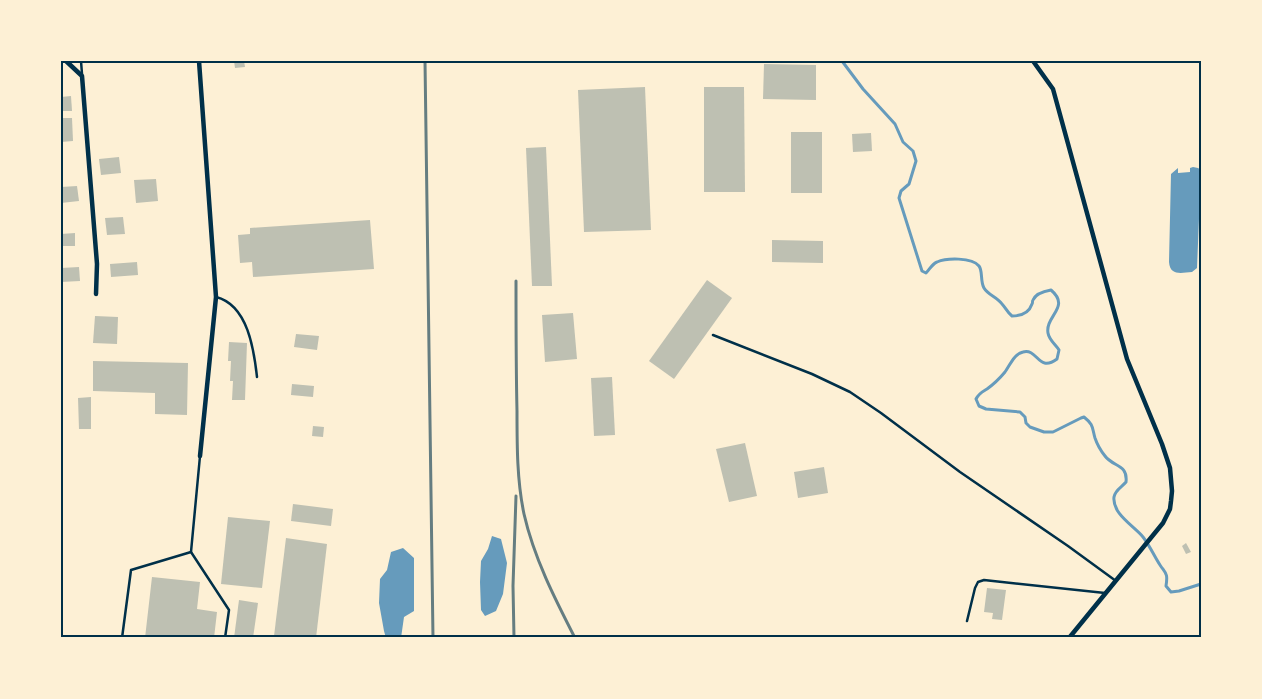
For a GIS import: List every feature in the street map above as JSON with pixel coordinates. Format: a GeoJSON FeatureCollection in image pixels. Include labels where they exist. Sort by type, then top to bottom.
{"type":"FeatureCollection","features":[{"type":"Feature","properties":{"kind":"street"},"geometry":{"type":"LineString","coordinates":[[66,61],[82,76],[97,264],[96,294]]}},
{"type":"Feature","properties":{"kind":"street"},"geometry":{"type":"LineString","coordinates":[[200,61],[216,297],[200,456]]}},
{"type":"Feature","properties":{"kind":"street"},"geometry":{"type":"LineString","coordinates":[[1033,61],[1053,89],[1126,359],[1162,444],[1170,468],[1172,491],[1170,509],[1154,536],[1069,638]]}},
{"type":"Feature","properties":{"kind":"lane"},"geometry":{"type":"LineString","coordinates":[[81,61],[82,76]]}},
{"type":"Feature","properties":{"kind":"lane"},"geometry":{"type":"LineString","coordinates":[[216,297],[224,299],[236,308],[247,330],[254,351],[257,377]]}},
{"type":"Feature","properties":{"kind":"lane"},"geometry":{"type":"LineString","coordinates":[[713,335],[812,374],[850,392],[971,480],[1116,581]]}},
{"type":"Feature","properties":{"kind":"lane"},"geometry":{"type":"LineString","coordinates":[[200,456],[191,552],[229,610],[225,638]]}},
{"type":"Feature","properties":{"kind":"lane"},"geometry":{"type":"LineString","coordinates":[[122,638],[131,570],[191,552]]}},
{"type":"Feature","properties":{"kind":"lane"},"geometry":{"type":"LineString","coordinates":[[966,621],[974,588],[978,582],[984,580],[1106,593]]}},
{"type":"Feature","properties":{"kind":"water"},"geometry":{"type":"Polygon","coordinates":[[[1193,167],[1201,170],[1197,268],[1192,272],[1177,273],[1171,270],[1169,262],[1171,174],[1178,168],[1178,173],[1190,172],[1190,168],[1193,167]]]}},
{"type":"Feature","properties":{"kind":"water"},"geometry":{"type":"Polygon","coordinates":[[[492,536],[501,539],[507,563],[503,594],[496,611],[485,616],[481,610],[481,561],[488,549],[492,536]]]}},
{"type":"Feature","properties":{"kind":"water"},"geometry":{"type":"Polygon","coordinates":[[[403,548],[414,558],[414,611],[404,617],[401,638],[386,638],[379,603],[380,579],[387,570],[391,552],[403,548]]]}},
{"type":"Feature","properties":{"kind":"building"},"geometry":{"type":"Polygon","coordinates":[[[234,61],[244,61],[245,67],[235,68],[234,61]]]}},
{"type":"Feature","properties":{"kind":"building"},"geometry":{"type":"Polygon","coordinates":[[[764,64],[816,65],[816,100],[763,99],[764,64]]]}},
{"type":"Feature","properties":{"kind":"building"},"geometry":{"type":"Polygon","coordinates":[[[645,87],[651,230],[584,232],[578,90],[645,87]]]}},
{"type":"Feature","properties":{"kind":"building"},"geometry":{"type":"Polygon","coordinates":[[[704,87],[744,87],[745,192],[704,192],[704,87]]]}},
{"type":"Feature","properties":{"kind":"building"},"geometry":{"type":"Polygon","coordinates":[[[71,96],[72,111],[61,111],[61,97],[71,96]]]}},
{"type":"Feature","properties":{"kind":"building"},"geometry":{"type":"Polygon","coordinates":[[[61,118],[72,118],[73,141],[61,142],[61,118]]]}},
{"type":"Feature","properties":{"kind":"building"},"geometry":{"type":"Polygon","coordinates":[[[791,132],[822,132],[822,193],[791,193],[791,132]]]}},
{"type":"Feature","properties":{"kind":"building"},"geometry":{"type":"Polygon","coordinates":[[[871,133],[872,151],[853,152],[852,134],[871,133]]]}},
{"type":"Feature","properties":{"kind":"building"},"geometry":{"type":"Polygon","coordinates":[[[546,147],[552,286],[532,286],[526,148],[546,147]]]}},
{"type":"Feature","properties":{"kind":"building"},"geometry":{"type":"Polygon","coordinates":[[[119,157],[121,173],[101,175],[99,159],[119,157]]]}},
{"type":"Feature","properties":{"kind":"building"},"geometry":{"type":"Polygon","coordinates":[[[156,179],[158,201],[136,203],[134,180],[156,179]]]}},
{"type":"Feature","properties":{"kind":"building"},"geometry":{"type":"Polygon","coordinates":[[[77,186],[79,201],[61,203],[61,187],[77,186]]]}},
{"type":"Feature","properties":{"kind":"building"},"geometry":{"type":"Polygon","coordinates":[[[123,217],[125,234],[107,235],[105,218],[123,217]]]}},
{"type":"Feature","properties":{"kind":"building"},"geometry":{"type":"Polygon","coordinates":[[[370,220],[374,269],[253,277],[252,262],[240,263],[238,235],[250,234],[250,228],[370,220]]]}},
{"type":"Feature","properties":{"kind":"building"},"geometry":{"type":"Polygon","coordinates":[[[75,233],[75,246],[61,246],[61,234],[75,233]]]}},
{"type":"Feature","properties":{"kind":"building"},"geometry":{"type":"Polygon","coordinates":[[[772,240],[823,241],[823,263],[772,262],[772,240]]]}},
{"type":"Feature","properties":{"kind":"building"},"geometry":{"type":"Polygon","coordinates":[[[137,262],[138,275],[111,277],[110,264],[137,262]]]}},
{"type":"Feature","properties":{"kind":"building"},"geometry":{"type":"Polygon","coordinates":[[[79,267],[80,281],[61,282],[61,268],[79,267]]]}},
{"type":"Feature","properties":{"kind":"building"},"geometry":{"type":"Polygon","coordinates":[[[707,280],[732,298],[674,379],[649,361],[707,280]]]}},
{"type":"Feature","properties":{"kind":"building"},"geometry":{"type":"Polygon","coordinates":[[[573,313],[577,359],[545,362],[542,315],[573,313]]]}},
{"type":"Feature","properties":{"kind":"building"},"geometry":{"type":"Polygon","coordinates":[[[95,316],[118,317],[117,344],[93,343],[95,316]]]}},
{"type":"Feature","properties":{"kind":"building"},"geometry":{"type":"Polygon","coordinates":[[[296,334],[319,336],[317,350],[294,347],[296,334]]]}},
{"type":"Feature","properties":{"kind":"building"},"geometry":{"type":"Polygon","coordinates":[[[229,342],[247,343],[245,400],[232,400],[233,381],[230,381],[231,361],[228,361],[229,342]]]}},
{"type":"Feature","properties":{"kind":"building"},"geometry":{"type":"Polygon","coordinates":[[[93,361],[188,363],[187,415],[155,414],[155,393],[93,391],[93,361]]]}},
{"type":"Feature","properties":{"kind":"building"},"geometry":{"type":"Polygon","coordinates":[[[612,377],[615,435],[594,436],[591,378],[612,377]]]}},
{"type":"Feature","properties":{"kind":"building"},"geometry":{"type":"Polygon","coordinates":[[[292,384],[314,386],[313,397],[291,395],[292,384]]]}},
{"type":"Feature","properties":{"kind":"building"},"geometry":{"type":"Polygon","coordinates":[[[91,397],[91,429],[79,429],[78,398],[91,397]]]}},
{"type":"Feature","properties":{"kind":"building"},"geometry":{"type":"Polygon","coordinates":[[[313,426],[324,427],[323,437],[312,436],[313,426]]]}},
{"type":"Feature","properties":{"kind":"building"},"geometry":{"type":"Polygon","coordinates":[[[745,443],[757,496],[729,502],[716,449],[745,443]]]}},
{"type":"Feature","properties":{"kind":"building"},"geometry":{"type":"Polygon","coordinates":[[[824,467],[828,493],[798,498],[794,472],[824,467]]]}},
{"type":"Feature","properties":{"kind":"building"},"geometry":{"type":"Polygon","coordinates":[[[293,504],[333,509],[331,526],[291,521],[293,504]]]}},
{"type":"Feature","properties":{"kind":"building"},"geometry":{"type":"Polygon","coordinates":[[[228,517],[270,521],[262,588],[221,584],[228,517]]]}},
{"type":"Feature","properties":{"kind":"building"},"geometry":{"type":"Polygon","coordinates":[[[286,538],[327,544],[316,638],[274,636],[286,538]]]}},
{"type":"Feature","properties":{"kind":"building"},"geometry":{"type":"Polygon","coordinates":[[[1186,543],[1191,552],[1186,554],[1182,546],[1186,543]]]}},
{"type":"Feature","properties":{"kind":"building"},"geometry":{"type":"Polygon","coordinates":[[[152,577],[200,582],[197,609],[217,612],[214,638],[145,638],[152,577]]]}},
{"type":"Feature","properties":{"kind":"building"},"geometry":{"type":"Polygon","coordinates":[[[987,588],[1006,590],[1002,620],[992,619],[993,613],[984,612],[987,588]]]}},
{"type":"Feature","properties":{"kind":"building"},"geometry":{"type":"Polygon","coordinates":[[[239,600],[258,603],[253,638],[234,638],[239,600]]]}},
{"type":"Feature","properties":{"kind":"waterway"},"geometry":{"type":"LineString","coordinates":[[842,61],[863,89],[895,124],[903,142],[913,151],[916,161],[909,184],[901,191],[899,198],[922,271],[926,273],[935,263],[946,260],[959,259],[976,263],[980,268],[984,288],[1012,316],[1027,312],[1036,296],[1051,290],[1059,302],[1048,327],[1049,336],[1059,350],[1057,359],[1051,363],[1046,363],[1042,362],[1032,353],[1020,353],[999,379],[978,395],[976,399],[979,406],[986,409],[1020,412],[1030,427],[1044,432],[1053,432],[1084,417],[1091,425],[1099,447],[1108,460],[1125,472],[1126,482],[1116,492],[1114,497],[1116,509],[1148,544],[1166,574],[1166,586],[1171,592],[1201,584]]}},
{"type":"Feature","properties":{"kind":"railway"},"geometry":{"type":"LineString","coordinates":[[425,61],[433,638]]}},
{"type":"Feature","properties":{"kind":"railway"},"geometry":{"type":"LineString","coordinates":[[516,281],[517,450],[522,502],[528,530],[539,562],[575,638]]}},
{"type":"Feature","properties":{"kind":"railway"},"geometry":{"type":"LineString","coordinates":[[514,638],[513,586],[516,496]]}}]}
